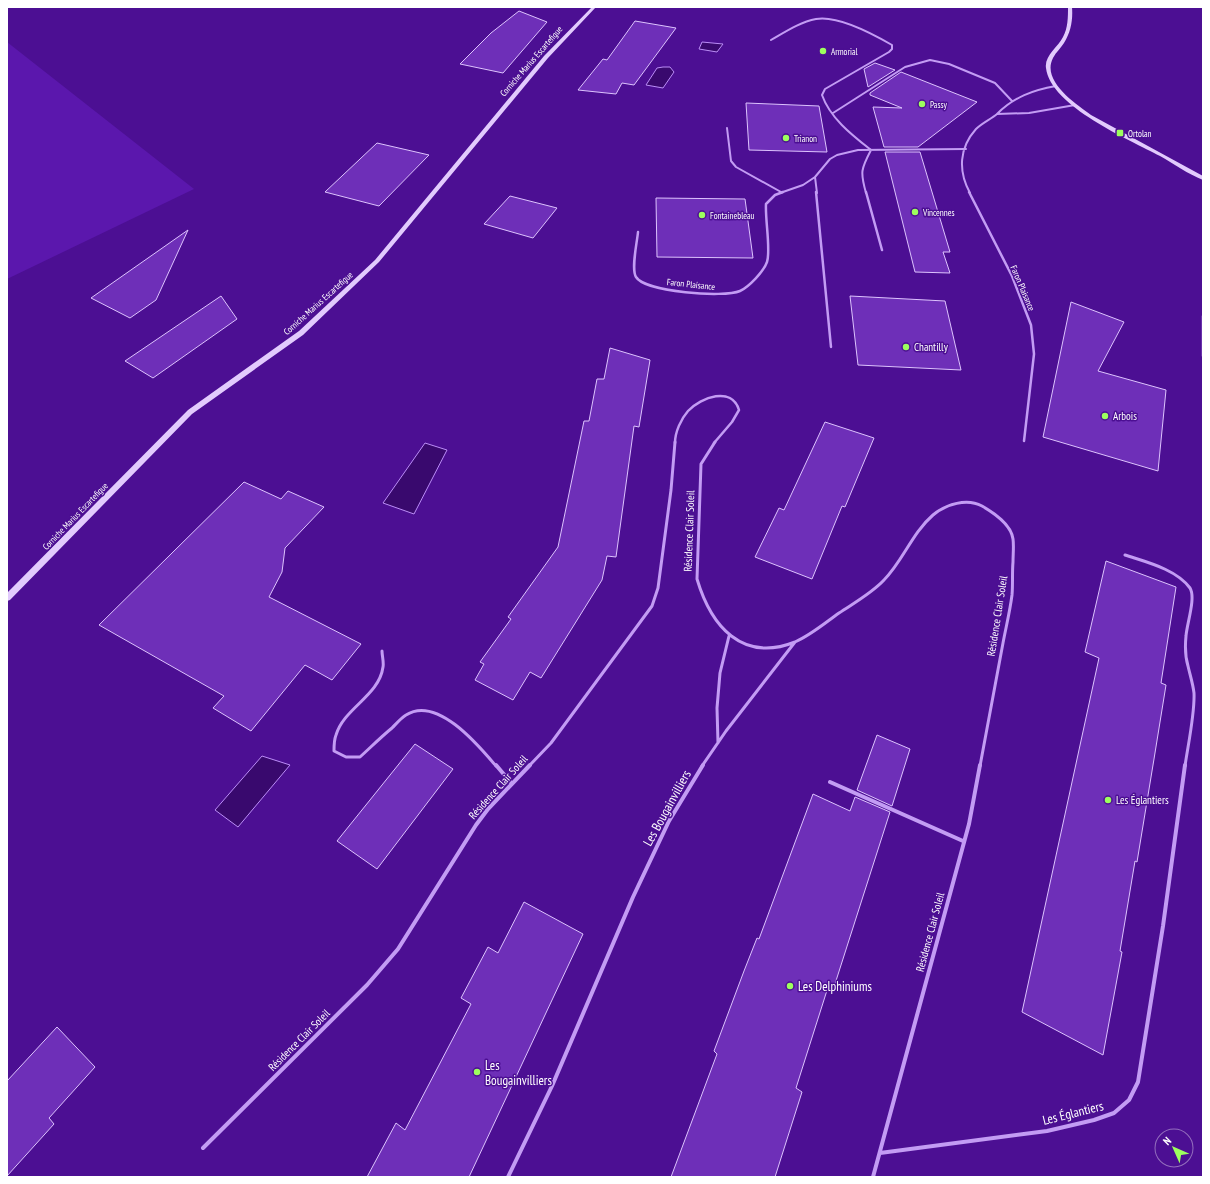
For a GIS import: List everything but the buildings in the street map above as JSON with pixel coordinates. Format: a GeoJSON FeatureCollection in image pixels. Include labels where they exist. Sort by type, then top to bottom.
{"type":"FeatureCollection","features":[{"type":"Feature","properties":{"kind":"main road","name":"Corniche Marius Escartefigue"},"geometry":{"type":"LineString","coordinates":[[7,598],[190,412],[301,333],[377,261],[546,57],[594,7]]}},
{"type":"Feature","properties":{"kind":"main road"},"geometry":{"type":"LineString","coordinates":[[1070,7],[1067,33],[1064,41],[1052,54],[1048,64],[1051,79],[1056,86],[1075,105],[1099,121],[1203,178]]}},
{"type":"Feature","properties":{"kind":"lane"},"geometry":{"type":"LineString","coordinates":[[771,40],[808,21],[826,18],[833,19],[874,35],[890,44],[892,47],[889,52],[824,91],[822,95],[823,100],[846,128],[871,150],[862,167],[862,178],[882,250]]}},
{"type":"Feature","properties":{"kind":"lane"},"geometry":{"type":"LineString","coordinates":[[833,113],[905,68],[930,60],[949,64],[995,84],[1012,101]]}},
{"type":"Feature","properties":{"kind":"lane","name":"Faron Plaisance"},"geometry":{"type":"LineString","coordinates":[[1024,441],[1034,354],[1031,325],[1012,276],[968,190],[961,171],[968,141],[977,128],[1023,93],[1056,86]]}},
{"type":"Feature","properties":{"kind":"lane"},"geometry":{"type":"LineString","coordinates":[[997,114],[1028,113],[1075,105]]}},
{"type":"Feature","properties":{"kind":"lane"},"geometry":{"type":"LineString","coordinates":[[727,128],[731,161],[736,167],[781,192]]}},
{"type":"Feature","properties":{"kind":"lane","name":"Faron Plaisance"},"geometry":{"type":"LineString","coordinates":[[638,232],[634,269],[636,277],[642,283],[666,289],[703,294],[719,294],[740,291],[753,282],[767,263],[768,254],[765,208],[771,198],[815,177],[827,161],[837,155],[850,151],[966,149]]}},
{"type":"Feature","properties":{"kind":"lane"},"geometry":{"type":"LineString","coordinates":[[815,177],[831,347]]}},
{"type":"Feature","properties":{"kind":"lane"},"geometry":{"type":"LineString","coordinates":[[1203,316],[1203,356]]}},
{"type":"Feature","properties":{"kind":"lane","name":"Résidence Clair Soleil"},"geometry":{"type":"LineString","coordinates":[[203,1148],[367,985],[398,949],[476,825],[488,809],[551,743],[652,606],[658,588],[671,490],[675,438],[678,429],[690,408],[705,399],[720,395],[737,402],[739,410],[731,425],[714,442],[704,456],[701,464],[697,579],[700,596],[707,609],[720,627],[729,636],[753,645],[769,647],[795,641],[808,634],[883,582],[892,572],[911,541],[932,516],[940,510],[959,503],[968,502],[978,504],[987,509],[1002,520],[1009,529],[1013,538],[1012,594],[970,816],[873,1177]]}},
{"type":"Feature","properties":{"kind":"lane","name":"Les Églantiers"},"geometry":{"type":"LineString","coordinates":[[880,1153],[1047,1131],[1094,1120],[1114,1113],[1130,1100],[1138,1082],[1164,926],[1195,689],[1188,668],[1186,656],[1186,633],[1192,597],[1191,589],[1185,582],[1153,564],[1125,555]]}},
{"type":"Feature","properties":{"kind":"lane"},"geometry":{"type":"LineString","coordinates":[[718,743],[717,708],[720,673],[729,636]]}},
{"type":"Feature","properties":{"kind":"lane","name":"Les Bougainvilliers"},"geometry":{"type":"LineString","coordinates":[[508,1177],[552,1086],[633,897],[669,821],[718,743],[795,641]]}},
{"type":"Feature","properties":{"kind":"lane"},"geometry":{"type":"LineString","coordinates":[[382,651],[385,659],[382,675],[377,684],[343,722],[335,736],[334,750],[346,758],[353,759],[360,757],[406,714],[428,711],[440,715],[465,734],[482,750],[512,784]]}},
{"type":"Feature","properties":{"kind":"lane"},"geometry":{"type":"LineString","coordinates":[[830,782],[963,842]]}},
{"type":"Feature","properties":{"kind":"shaded area"},"geometry":{"type":"Polygon","coordinates":[[[7,42],[194,189],[7,279],[7,42]]]}},
{"type":"Feature","properties":{"kind":"shaded area"},"geometry":{"type":"Polygon","coordinates":[[[702,42],[723,44],[717,52],[699,49],[702,42]]]}},
{"type":"Feature","properties":{"kind":"shaded area"},"geometry":{"type":"Polygon","coordinates":[[[670,67],[674,72],[663,88],[646,85],[657,68],[670,67]]]}},
{"type":"Feature","properties":{"kind":"shaded area"},"geometry":{"type":"Polygon","coordinates":[[[425,443],[447,450],[414,514],[383,503],[425,443]]]}},
{"type":"Feature","properties":{"kind":"shaded area"},"geometry":{"type":"Polygon","coordinates":[[[262,756],[290,765],[238,827],[215,810],[262,756]]]}},
{"type":"Feature","properties":{"kind":"place","name":"Armorial"},"geometry":{"type":"Point","coordinates":[823,51]}},
{"type":"Feature","properties":{"kind":"place","name":"Passy"},"geometry":{"type":"Point","coordinates":[922,104]}},
{"type":"Feature","properties":{"kind":"place","name":"Ortolan"},"geometry":{"type":"Point","coordinates":[1120,133]}},
{"type":"Feature","properties":{"kind":"place","name":"Trianon"},"geometry":{"type":"Point","coordinates":[786,138]}},
{"type":"Feature","properties":{"kind":"place","name":"Vincennes"},"geometry":{"type":"Point","coordinates":[915,212]}},
{"type":"Feature","properties":{"kind":"place","name":"Fontainebleau"},"geometry":{"type":"Point","coordinates":[702,215]}},
{"type":"Feature","properties":{"kind":"place","name":"Chantilly"},"geometry":{"type":"Point","coordinates":[906,347]}},
{"type":"Feature","properties":{"kind":"place","name":"Arbois"},"geometry":{"type":"Point","coordinates":[1105,416]}},
{"type":"Feature","properties":{"kind":"place","name":"Les Églantiers"},"geometry":{"type":"Point","coordinates":[1108,800]}},
{"type":"Feature","properties":{"kind":"place","name":"Les Delphiniums"},"geometry":{"type":"Point","coordinates":[790,986]}},
{"type":"Feature","properties":{"kind":"place","name":"Les Bougainvilliers"},"geometry":{"type":"Point","coordinates":[477,1072]}}]}
